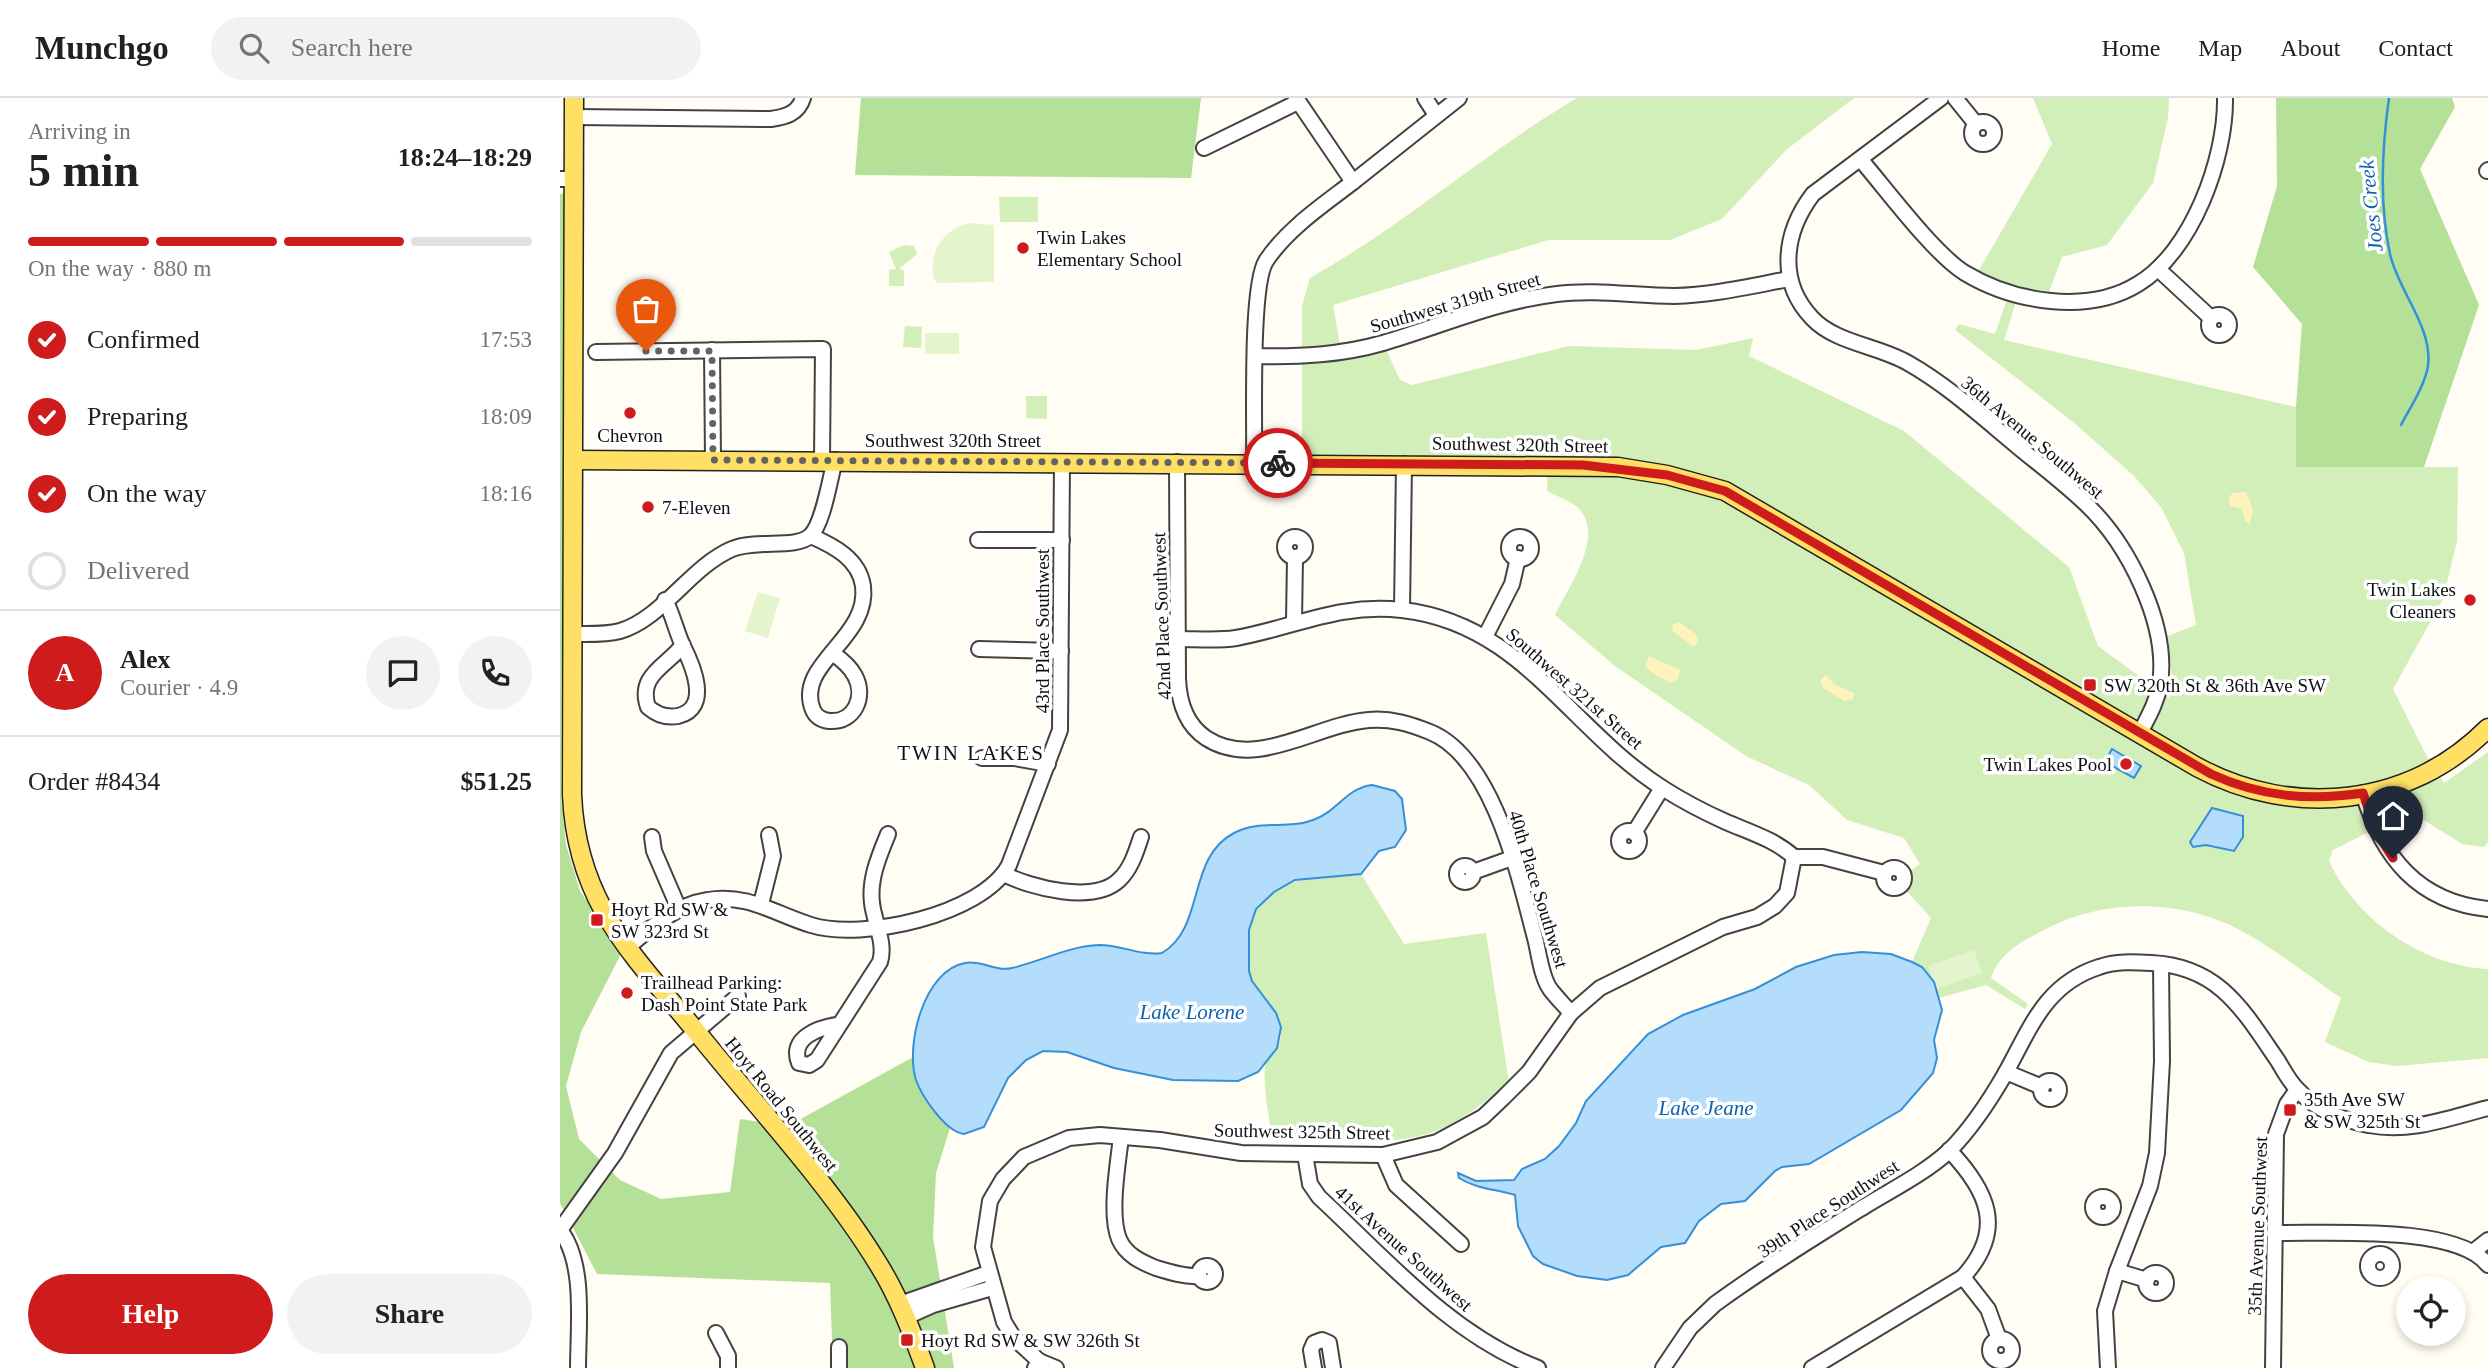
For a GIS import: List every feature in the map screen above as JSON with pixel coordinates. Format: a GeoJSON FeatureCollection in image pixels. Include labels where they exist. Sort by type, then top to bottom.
{"type":"FeatureCollection","features":[{"type":"Feature","properties":{"kind":"main road","name":"Hoyt Road Southwest"},"geometry":{"type":"LineString","coordinates":[[574,98],[568,179],[574,460],[572,795],[575,836],[586,875],[610,925],[831,1199],[877,1262],[903,1311],[925,1368]]}},
{"type":"Feature","properties":{"kind":"main road","name":"Southwest 320th Street"},"geometry":{"type":"LineString","coordinates":[[574,460],[1618,467],[1667,475],[1725,491],[2211,774],[2258,791],[2310,798],[2363,793],[2401,785],[2434,771],[2470,746],[2488,728]]}},
{"type":"Feature","properties":{"kind":"street"},"geometry":{"type":"LineString","coordinates":[[1425,98],[1436,115]]}},
{"type":"Feature","properties":{"kind":"street"},"geometry":{"type":"LineString","coordinates":[[1254,463],[1257,300],[1259,279],[1265,263],[1314,212],[1459,98]]}},
{"type":"Feature","properties":{"kind":"street"},"geometry":{"type":"LineString","coordinates":[[1789,279],[1787,254],[1792,229],[1800,211],[1813,194],[1941,98]]}},
{"type":"Feature","properties":{"kind":"street"},"geometry":{"type":"LineString","coordinates":[[1955,98],[1976,124]]}},
{"type":"Feature","properties":{"kind":"street"},"geometry":{"type":"LineString","coordinates":[[1861,160],[1964,272],[2004,290],[2046,300],[2077,301],[2108,297],[2138,285],[2158,269],[2181,240],[2212,178],[2221,142],[2225,98]]}},
{"type":"Feature","properties":{"kind":"street"},"geometry":{"type":"LineString","coordinates":[[1203,148],[1297,100],[1353,182]]}},
{"type":"Feature","properties":{"kind":"street"},"geometry":{"type":"LineString","coordinates":[[574,117],[771,119],[785,117],[800,104]]}},
{"type":"Feature","properties":{"kind":"street"},"geometry":{"type":"LineString","coordinates":[[2158,269],[2211,318]]}},
{"type":"Feature","properties":{"kind":"street","name":"Southwest 319th Street"},"geometry":{"type":"LineString","coordinates":[[1257,356],[1301,357],[1352,350],[1473,313],[1556,294],[1698,294],[1789,279]]}},
{"type":"Feature","properties":{"kind":"street","name":"36th Avenue Southwest"},"geometry":{"type":"LineString","coordinates":[[1789,279],[1813,319],[1826,329],[1908,362],[1949,390],[2086,504],[2110,530],[2147,599],[2157,640],[2160,683],[2153,709],[2140,733]]}},
{"type":"Feature","properties":{"kind":"street"},"geometry":{"type":"LineString","coordinates":[[572,634],[619,631],[642,620],[708,563],[735,548],[759,542],[796,543],[811,536],[818,525],[828,460],[823,349],[596,352]]}},
{"type":"Feature","properties":{"kind":"street"},"geometry":{"type":"LineString","coordinates":[[712,351],[713,460]]}},
{"type":"Feature","properties":{"kind":"street","name":"43rd Place Southwest"},"geometry":{"type":"LineString","coordinates":[[1004,874],[1060,730],[1062,462]]}},
{"type":"Feature","properties":{"kind":"street","name":"42nd Place Southwest"},"geometry":{"type":"LineString","coordinates":[[1177,462],[1178,690],[1182,708],[1196,730],[1225,748]]}},
{"type":"Feature","properties":{"kind":"street"},"geometry":{"type":"LineString","coordinates":[[1402,610],[1404,464]]}},
{"type":"Feature","properties":{"kind":"street"},"geometry":{"type":"LineString","coordinates":[[811,536],[842,553],[857,569],[862,580],[860,615],[815,673],[811,697],[817,717],[833,721],[845,718],[853,712],[859,695],[855,674],[832,653]]}},
{"type":"Feature","properties":{"kind":"street"},"geometry":{"type":"LineString","coordinates":[[978,540],[1062,540]]}},
{"type":"Feature","properties":{"kind":"street"},"geometry":{"type":"LineString","coordinates":[[1294,621],[1295,558]]}},
{"type":"Feature","properties":{"kind":"street"},"geometry":{"type":"LineString","coordinates":[[1486,635],[1512,584],[1518,558]]}},
{"type":"Feature","properties":{"kind":"street"},"geometry":{"type":"LineString","coordinates":[[665,600],[683,645],[693,662],[697,678],[692,707],[682,715],[661,715],[648,707],[645,689],[653,673],[683,645]]}},
{"type":"Feature","properties":{"kind":"street","name":"Southwest 321st Street"},"geometry":{"type":"LineString","coordinates":[[1178,639],[1236,638],[1294,621],[1345,611],[1402,610],[1434,616],[1486,635],[1512,654],[1592,731],[1662,788],[1721,820],[1780,844],[1794,857]]}},
{"type":"Feature","properties":{"kind":"street"},"geometry":{"type":"LineString","coordinates":[[979,649],[1061,651]]}},
{"type":"Feature","properties":{"kind":"street","name":"40th Place Southwest"},"geometry":{"type":"LineString","coordinates":[[1225,748],[1252,750],[1337,726],[1390,719],[1434,733],[1457,750],[1491,799],[1504,825],[1549,987],[1571,1013]]}},
{"type":"Feature","properties":{"kind":"street"},"geometry":{"type":"LineString","coordinates":[[982,758],[1026,759],[1048,764]]}},
{"type":"Feature","properties":{"kind":"street"},"geometry":{"type":"LineString","coordinates":[[1634,833],[1662,788]]}},
{"type":"Feature","properties":{"kind":"street"},"geometry":{"type":"LineString","coordinates":[[2363,793],[2375,830],[2408,875],[2438,895],[2466,906],[2488,909]]}},
{"type":"Feature","properties":{"kind":"street"},"geometry":{"type":"LineString","coordinates":[[838,1025],[880,962],[882,951],[872,883],[888,834]]}},
{"type":"Feature","properties":{"kind":"street"},"geometry":{"type":"LineString","coordinates":[[761,904],[773,856],[769,835]]}},
{"type":"Feature","properties":{"kind":"street"},"geometry":{"type":"LineString","coordinates":[[652,837],[654,851],[679,909]]}},
{"type":"Feature","properties":{"kind":"street"},"geometry":{"type":"LineString","coordinates":[[627,948],[679,909],[725,898],[761,904],[810,925],[847,931],[877,928],[969,903],[989,890],[1004,874],[1042,889],[1085,891],[1106,888],[1126,872],[1141,837]]}},
{"type":"Feature","properties":{"kind":"street"},"geometry":{"type":"LineString","coordinates":[[1794,857],[1823,857],[1884,873]]}},
{"type":"Feature","properties":{"kind":"street","name":"Southwest 325th Street"},"geometry":{"type":"LineString","coordinates":[[990,1281],[983,1247],[990,1201],[1003,1179],[1024,1157],[1069,1138],[1121,1136],[1187,1144],[1212,1151],[1305,1154],[1383,1155],[1437,1142],[1483,1116],[1529,1072],[1571,1013],[1600,988],[1637,967],[1723,927],[1757,917],[1775,906],[1787,893],[1794,857]]}},
{"type":"Feature","properties":{"kind":"street"},"geometry":{"type":"LineString","coordinates":[[1473,872],[1512,858]]}},
{"type":"Feature","properties":{"kind":"street","name":"39th Place Southwest"},"geometry":{"type":"LineString","coordinates":[[1663,1368],[1689,1328],[1715,1304],[1949,1150],[1983,1108],[2006,1072],[2037,1013],[2054,993],[2076,977],[2100,966],[2124,962],[2161,964]]}},
{"type":"Feature","properties":{"kind":"street"},"geometry":{"type":"LineString","coordinates":[[2108,1368],[2105,1311],[2117,1271],[2150,1186],[2157,1153],[2162,1061],[2161,964],[2186,968],[2227,992],[2297,1090],[2320,1107],[2345,1119],[2399,1128],[2432,1124],[2488,1108]]}},
{"type":"Feature","properties":{"kind":"street"},"geometry":{"type":"LineString","coordinates":[[578,1368],[575,1263],[570,1244],[560,1230],[615,1153],[671,1053],[738,996]]}},
{"type":"Feature","properties":{"kind":"street"},"geometry":{"type":"LineString","coordinates":[[2006,1072],[2042,1087]]}},
{"type":"Feature","properties":{"kind":"street","name":"35th Avenue Southwest"},"geometry":{"type":"LineString","coordinates":[[2273,1368],[2276,1133],[2287,1104],[2297,1090]]}},
{"type":"Feature","properties":{"kind":"street"},"geometry":{"type":"LineString","coordinates":[[1121,1136],[1115,1214],[1118,1238],[1126,1251],[1140,1261],[1161,1269],[1199,1276]]}},
{"type":"Feature","properties":{"kind":"street"},"geometry":{"type":"LineString","coordinates":[[1815,1367],[1963,1277],[1984,1245],[1987,1208],[1978,1184],[1949,1150]]}},
{"type":"Feature","properties":{"kind":"street","name":"41st Avenue Southwest"},"geometry":{"type":"LineString","coordinates":[[1305,1154],[1310,1184],[1319,1198],[1462,1327],[1502,1352],[1538,1368]]}},
{"type":"Feature","properties":{"kind":"street"},"geometry":{"type":"LineString","coordinates":[[1383,1155],[1396,1185],[1461,1244]]}},
{"type":"Feature","properties":{"kind":"street"},"geometry":{"type":"LineString","coordinates":[[2113,1211],[2137,1221]]}},
{"type":"Feature","properties":{"kind":"street"},"geometry":{"type":"LineString","coordinates":[[2273,1233],[2424,1236],[2450,1241],[2484,1260],[2488,1240]]}},
{"type":"Feature","properties":{"kind":"street"},"geometry":{"type":"LineString","coordinates":[[2381,1236],[2381,1254]]}},
{"type":"Feature","properties":{"kind":"street"},"geometry":{"type":"LineString","coordinates":[[2117,1271],[2147,1280]]}},
{"type":"Feature","properties":{"kind":"street"},"geometry":{"type":"LineString","coordinates":[[1963,1277],[1988,1309],[1999,1339]]}},
{"type":"Feature","properties":{"kind":"street"},"geometry":{"type":"LineString","coordinates":[[903,1311],[990,1281],[1004,1322],[1014,1338],[1037,1364],[1056,1368]]}},
{"type":"Feature","properties":{"kind":"street"},"geometry":{"type":"LineString","coordinates":[[716,1333],[728,1356],[728,1368]]}},
{"type":"Feature","properties":{"kind":"street"},"geometry":{"type":"LineString","coordinates":[[1314,1368],[1311,1350],[1317,1341],[1329,1343],[1333,1368]]}},
{"type":"Feature","properties":{"kind":"street"},"geometry":{"type":"LineString","coordinates":[[839,1347],[839,1368]]}},
{"type":"Feature","properties":{"kind":"green space"},"geometry":{"type":"Polygon","coordinates":[[[861,98],[1201,98],[1191,178],[855,175],[861,98]]]}},
{"type":"Feature","properties":{"kind":"green space"},"geometry":{"type":"Polygon","coordinates":[[[1577,98],[1854,98],[1786,150],[1722,219],[1670,240],[1548,240],[1333,305],[1341,352],[1383,343],[1400,380],[1412,385],[1569,346],[1696,350],[1753,338],[1749,356],[1904,431],[2069,567],[2098,646],[2169,698],[2172,679],[2168,636],[2196,625],[2184,553],[2161,507],[2134,476],[2073,422],[1955,330],[1959,324],[1995,334],[2009,293],[1975,277],[2052,144],[2033,98],[2169,98],[2168,118],[2153,183],[2107,245],[2062,257],[2046,300],[2018,295],[2004,340],[2296,407],[2296,467],[2458,467],[2457,541],[2443,599],[2393,689],[2426,755],[2444,783],[2488,752],[2488,842],[2484,847],[2462,844],[2419,817],[2396,818],[2333,850],[2329,861],[2356,902],[2394,936],[2440,959],[2488,969],[2488,1058],[2397,1066],[2369,1062],[2325,1042],[2341,998],[2249,935],[2226,923],[2200,914],[2147,906],[2094,911],[2068,919],[2019,944],[2000,961],[1991,978],[2028,1004],[2025,1009],[1986,985],[1939,998],[1929,977],[1912,962],[1931,918],[1905,889],[1909,882],[1909,872],[1920,864],[1904,838],[1847,820],[1809,785],[1746,756],[1615,666],[1555,615],[1582,560],[1588,530],[1585,517],[1576,506],[1547,491],[1548,465],[1302,463],[1302,306],[1310,278],[1378,235],[1509,142],[1577,98]]]}},
{"type":"Feature","properties":{"kind":"green space"},"geometry":{"type":"Polygon","coordinates":[[[2276,98],[2452,98],[2455,107],[2420,169],[2479,305],[2424,467],[2296,467],[2296,407],[2302,324],[2253,267],[2277,186],[2276,98]]]}},
{"type":"Feature","properties":{"kind":"green space"},"geometry":{"type":"Polygon","coordinates":[[[574,193],[563,452],[561,797],[566,845],[580,891],[622,952],[581,1032],[566,1086],[579,1139],[620,1180],[661,1199],[730,1192],[740,1119],[788,1126],[915,1056],[915,1077],[950,1128],[936,1173],[933,1237],[954,1368],[833,1368],[830,1283],[597,1274],[560,1203],[560,194],[574,193]]]}},
{"type":"Feature","properties":{"kind":"green space"},"geometry":{"type":"Polygon","coordinates":[[[999,197],[1038,197],[1038,222],[1000,222],[999,197]]]}},
{"type":"Feature","properties":{"kind":"green space"},"geometry":{"type":"Polygon","coordinates":[[[970,223],[994,225],[994,282],[938,283],[934,279],[933,269],[936,251],[952,231],[970,223]]]}},
{"type":"Feature","properties":{"kind":"green space"},"geometry":{"type":"Polygon","coordinates":[[[904,245],[914,246],[917,254],[899,269],[904,270],[904,286],[889,286],[889,270],[896,269],[889,252],[904,245]]]}},
{"type":"Feature","properties":{"kind":"green space"},"geometry":{"type":"Polygon","coordinates":[[[905,326],[922,327],[921,348],[903,347],[905,326]]]}},
{"type":"Feature","properties":{"kind":"green space"},"geometry":{"type":"Polygon","coordinates":[[[925,333],[959,333],[959,354],[925,354],[925,333]]]}},
{"type":"Feature","properties":{"kind":"green space"},"geometry":{"type":"Polygon","coordinates":[[[1026,396],[1047,396],[1047,419],[1026,418],[1026,396]]]}},
{"type":"Feature","properties":{"kind":"green space"},"geometry":{"type":"Polygon","coordinates":[[[758,592],[780,598],[768,638],[745,631],[758,592]]]}},
{"type":"Feature","properties":{"kind":"green space"},"geometry":{"type":"Polygon","coordinates":[[[1361,874],[1404,944],[1486,933],[1509,1083],[1471,1112],[1450,1124],[1410,1138],[1329,1141],[1272,1138],[1265,1069],[1280,1040],[1281,1030],[1277,1016],[1250,976],[1249,943],[1252,920],[1260,903],[1272,891],[1287,884],[1361,874]]]}},
{"type":"Feature","properties":{"kind":"green space"},"geometry":{"type":"Polygon","coordinates":[[[1974,950],[1982,973],[1936,989],[1928,966],[1974,950]]]}},
{"type":"Feature","properties":{"kind":"sand"},"geometry":{"type":"Polygon","coordinates":[[[2246,492],[2253,509],[2250,524],[2245,521],[2242,509],[2231,506],[2228,501],[2232,493],[2246,492]]]}},
{"type":"Feature","properties":{"kind":"sand"},"geometry":{"type":"Polygon","coordinates":[[[1679,622],[1696,634],[1698,642],[1694,647],[1673,631],[1672,625],[1679,622]]]}},
{"type":"Feature","properties":{"kind":"sand"},"geometry":{"type":"Polygon","coordinates":[[[1649,656],[1680,670],[1678,679],[1672,683],[1655,675],[1645,666],[1649,656]]]}},
{"type":"Feature","properties":{"kind":"sand"},"geometry":{"type":"Polygon","coordinates":[[[1826,675],[1834,684],[1854,693],[1853,699],[1844,701],[1823,688],[1820,680],[1826,675]]]}},
{"type":"Feature","properties":{"kind":"water","name":"Twin Lakes Pool"},"geometry":{"type":"Polygon","coordinates":[[[2112,749],[2141,766],[2134,778],[2105,762],[2112,749]]]}},
{"type":"Feature","properties":{"kind":"water","name":"Lake Lorene"},"geometry":{"type":"Polygon","coordinates":[[[1372,785],[1395,791],[1402,799],[1406,830],[1395,847],[1379,851],[1361,874],[1295,880],[1274,892],[1256,909],[1249,930],[1249,971],[1252,981],[1276,1013],[1281,1027],[1277,1048],[1258,1072],[1238,1081],[1173,1080],[1114,1068],[1067,1052],[1043,1051],[1026,1060],[1008,1078],[984,1127],[964,1134],[957,1132],[942,1121],[929,1104],[916,1080],[913,1065],[916,1029],[929,994],[938,979],[951,969],[965,963],[977,963],[1006,969],[1066,951],[1099,945],[1162,953],[1176,941],[1185,927],[1202,875],[1219,844],[1234,833],[1254,826],[1313,820],[1329,812],[1348,795],[1372,785]]]}},
{"type":"Feature","properties":{"kind":"water"},"geometry":{"type":"Polygon","coordinates":[[[2212,808],[2243,816],[2243,837],[2234,851],[2206,845],[2193,847],[2190,842],[2212,808]]]}},
{"type":"Feature","properties":{"kind":"water","name":"Lake Jeane"},"geometry":{"type":"Polygon","coordinates":[[[1862,952],[1891,954],[1912,962],[1922,967],[1934,982],[1942,1010],[1934,1040],[1937,1058],[1933,1073],[1901,1110],[1809,1164],[1782,1167],[1775,1171],[1745,1201],[1721,1204],[1699,1221],[1685,1243],[1661,1247],[1628,1275],[1607,1280],[1577,1276],[1543,1264],[1533,1256],[1518,1226],[1515,1195],[1479,1187],[1459,1178],[1458,1173],[1476,1181],[1514,1180],[1522,1169],[1545,1159],[1559,1146],[1576,1123],[1586,1101],[1648,1034],[1683,1015],[1755,989],[1796,967],[1834,955],[1862,952]]]}},
{"type":"Feature","properties":{"kind":"waterway","name":"Joes Creek"},"geometry":{"type":"LineString","coordinates":[[2389,98],[2383,176],[2384,216],[2394,268],[2420,323],[2428,352],[2424,381],[2401,425]]}},
{"type":"Feature","properties":{"kind":"way so far"},"geometry":{"type":"LineString","coordinates":[[646,351],[712,351],[713,460],[1278,463]]}},
{"type":"Feature","properties":{"kind":"place","name":"Twin Lakes Elementary School"},"geometry":{"type":"Point","coordinates":[1023,248]}},
{"type":"Feature","properties":{"kind":"place","name":"Chevron"},"geometry":{"type":"Point","coordinates":[630,413]}},
{"type":"Feature","properties":{"kind":"place","name":"7-Eleven"},"geometry":{"type":"Point","coordinates":[648,507]}},
{"type":"Feature","properties":{"kind":"place","name":"Twin Lakes Cleaners"},"geometry":{"type":"Point","coordinates":[2470,600]}},
{"type":"Feature","properties":{"kind":"place","name":"SW 320th St & 36th Ave SW"},"geometry":{"type":"Point","coordinates":[2090,685]}},
{"type":"Feature","properties":{"kind":"place","name":"Twin Lakes Pool"},"geometry":{"type":"Point","coordinates":[2126,764]}},
{"type":"Feature","properties":{"kind":"place","name":"Hoyt Rd SW & SW 323rd St"},"geometry":{"type":"Point","coordinates":[597,920]}},
{"type":"Feature","properties":{"kind":"place","name":"Trailhead Parking: Dash Point State Park"},"geometry":{"type":"Point","coordinates":[627,993]}},
{"type":"Feature","properties":{"kind":"place","name":"35th Ave SW & SW 325th St"},"geometry":{"type":"Point","coordinates":[2290,1110]}},
{"type":"Feature","properties":{"kind":"place","name":"Hoyt Rd SW & SW 326th St"},"geometry":{"type":"Point","coordinates":[907,1340]}},
{"type":"Feature","properties":{"kind":"district","name":"TWIN LAKES"},"geometry":{"type":"Point","coordinates":[971,753]}},
{"type":"Feature","properties":{"kind":"route"},"geometry":{"type":"LineString","coordinates":[[1278,463],[1618,467],[1667,475],[1725,491],[2211,774],[2239,786],[2291,797],[2327,798],[2363,793],[2375,830],[2393,858]]}}]}
